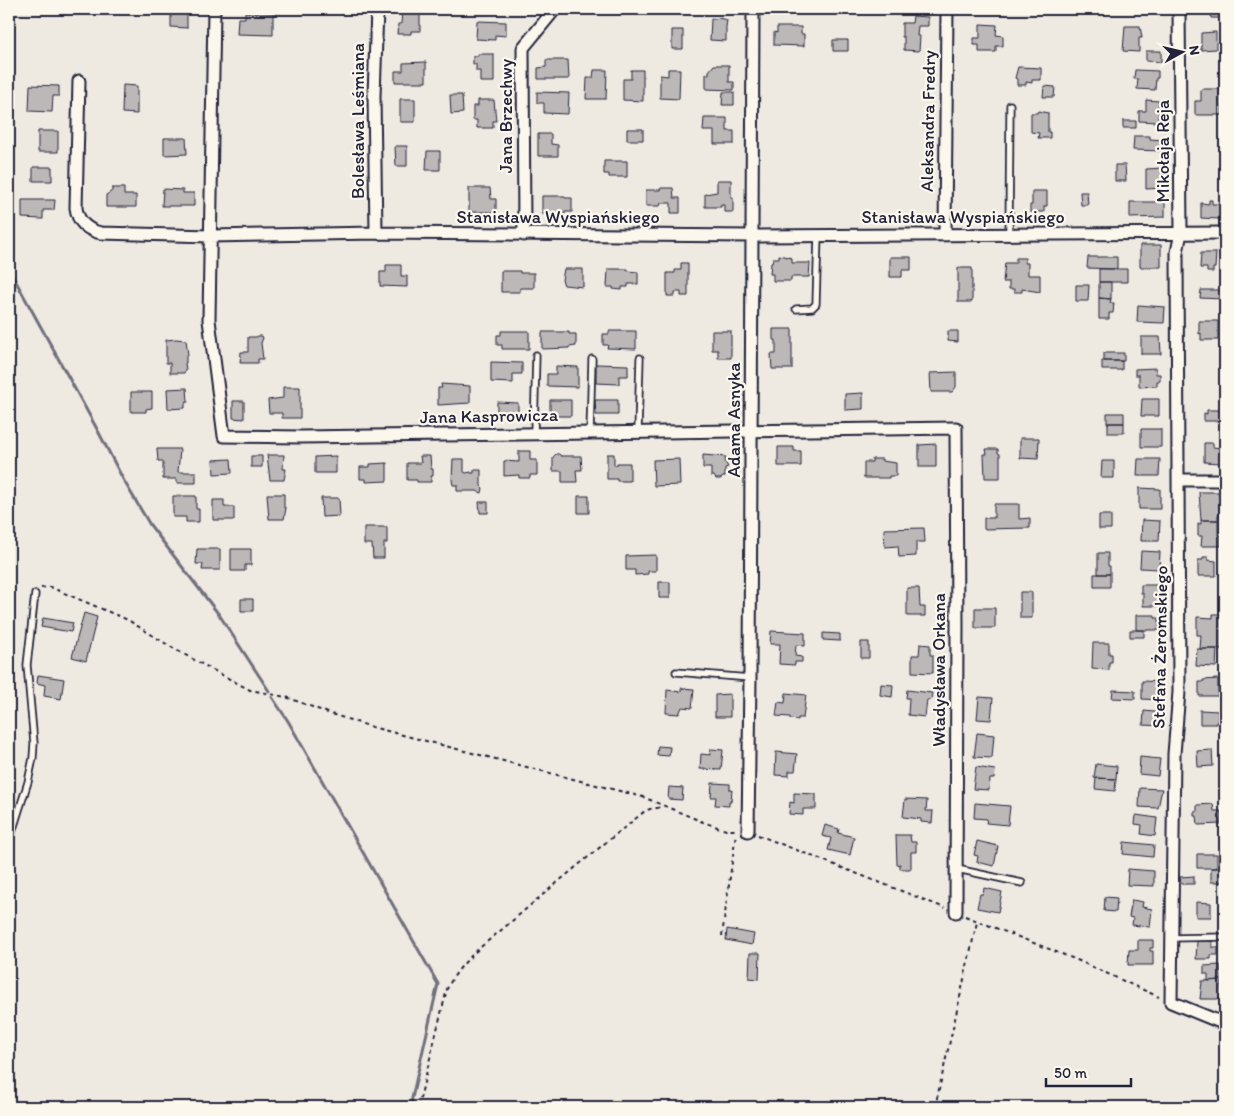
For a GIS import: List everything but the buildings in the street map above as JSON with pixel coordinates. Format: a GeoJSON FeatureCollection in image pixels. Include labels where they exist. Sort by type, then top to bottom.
{"type":"FeatureCollection","features":[{"type":"Feature","properties":{"kind":"street"},"geometry":{"type":"LineString","coordinates":[[210,236],[214,9]]}},
{"type":"Feature","properties":{"kind":"street","name":"Bolesława Leśmiana"},"geometry":{"type":"LineString","coordinates":[[376,233],[374,96],[377,9]]}},
{"type":"Feature","properties":{"kind":"street","name":"Jana Brzechwy"},"geometry":{"type":"LineString","coordinates":[[524,235],[523,48],[555,9]]}},
{"type":"Feature","properties":{"kind":"street","name":"Adama Asnyka"},"geometry":{"type":"LineString","coordinates":[[742,830],[750,678],[753,9]]}},
{"type":"Feature","properties":{"kind":"street","name":"Aleksandra Fredry"},"geometry":{"type":"LineString","coordinates":[[945,234],[947,9]]}},
{"type":"Feature","properties":{"kind":"street","name":"Mikołaja Reja"},"geometry":{"type":"LineString","coordinates":[[1179,9],[1181,234]]}},
{"type":"Feature","properties":{"kind":"street","name":"Stanisława Wyspiańskiego"},"geometry":{"type":"LineString","coordinates":[[79,81],[77,215],[83,224],[91,230],[101,233],[210,236],[376,233],[753,236],[1225,233]]}},
{"type":"Feature","properties":{"kind":"street","name":"Stefana Żeromskiego"},"geometry":{"type":"LineString","coordinates":[[1181,234],[1178,252],[1179,692],[1174,754],[1170,1002],[1225,1024]]}},
{"type":"Feature","properties":{"kind":"street","name":"Jana Kasprowicza"},"geometry":{"type":"LineString","coordinates":[[210,236],[209,320],[224,436],[301,437],[956,428]]}},
{"type":"Feature","properties":{"kind":"street","name":"Władysława Orkana"},"geometry":{"type":"LineString","coordinates":[[956,428],[956,912]]}},
{"type":"Feature","properties":{"kind":"street"},"geometry":{"type":"LineString","coordinates":[[1179,480],[1225,480]]}},
{"type":"Feature","properties":{"kind":"lane"},"geometry":{"type":"LineString","coordinates":[[1009,234],[1010,105]]}},
{"type":"Feature","properties":{"kind":"lane"},"geometry":{"type":"LineString","coordinates":[[796,309],[812,308],[816,304],[818,235]]}},
{"type":"Feature","properties":{"kind":"lane"},"geometry":{"type":"LineString","coordinates":[[534,433],[536,355]]}},
{"type":"Feature","properties":{"kind":"lane"},"geometry":{"type":"LineString","coordinates":[[638,432],[640,358]]}},
{"type":"Feature","properties":{"kind":"lane"},"geometry":{"type":"LineString","coordinates":[[590,432],[592,359]]}},
{"type":"Feature","properties":{"kind":"lane"},"geometry":{"type":"LineString","coordinates":[[9,842],[28,782],[33,758],[34,743],[27,665],[35,594]]}},
{"type":"Feature","properties":{"kind":"lane"},"geometry":{"type":"LineString","coordinates":[[676,672],[750,678]]}},
{"type":"Feature","properties":{"kind":"lane"},"geometry":{"type":"LineString","coordinates":[[957,869],[1022,884]]}},
{"type":"Feature","properties":{"kind":"lane"},"geometry":{"type":"LineString","coordinates":[[1171,938],[1225,937]]}},
{"type":"Feature","properties":{"kind":"path"},"geometry":{"type":"LineString","coordinates":[[35,594],[40,588],[47,586],[112,612],[176,650],[250,690],[277,694],[372,727],[635,795],[726,830],[742,830],[722,936]]}},
{"type":"Feature","properties":{"kind":"path"},"geometry":{"type":"LineString","coordinates":[[418,1107],[447,989],[459,969],[562,878],[645,812],[650,809],[666,807]]}},
{"type":"Feature","properties":{"kind":"path"},"geometry":{"type":"LineString","coordinates":[[935,1107],[977,921]]}},
{"type":"Feature","properties":{"kind":"waterway"},"geometry":{"type":"LineString","coordinates":[[9,269],[124,481],[150,525],[220,616],[269,691]]}},
{"type":"Feature","properties":{"kind":"waterway"},"geometry":{"type":"LineString","coordinates":[[272,697],[288,721],[438,984],[410,1107]]}}]}
